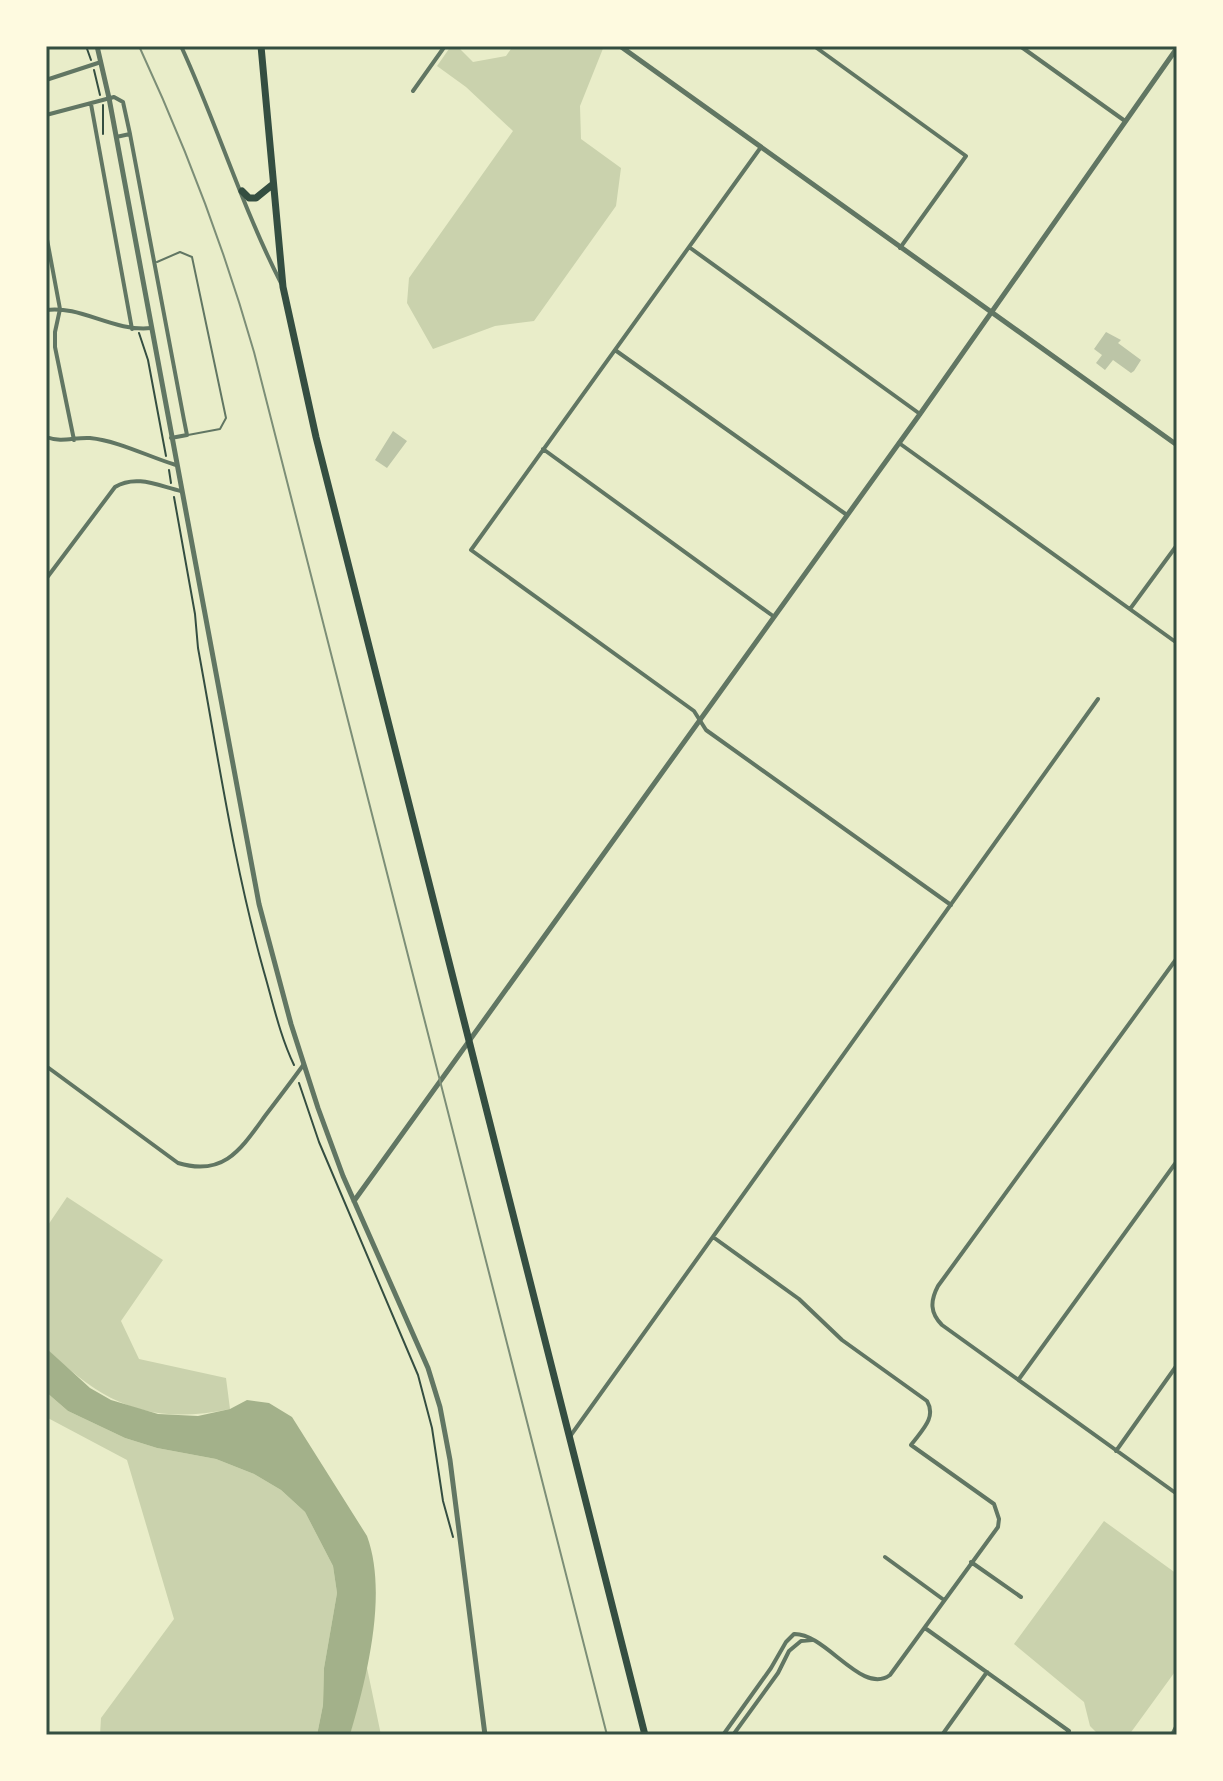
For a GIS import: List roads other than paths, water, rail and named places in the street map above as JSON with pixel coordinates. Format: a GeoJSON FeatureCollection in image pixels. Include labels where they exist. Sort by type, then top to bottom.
{"type":"FeatureCollection","features":[{"type":"Feature","properties":{"kind":"highway"},"geometry":{"type":"LineString","coordinates":[[261,46],[283,287],[336,523],[645,1735]]}},
{"type":"Feature","properties":{"kind":"highway"},"geometry":{"type":"LineString","coordinates":[[242,191],[249,198],[256,198],[272,185]]}},
{"type":"Feature","properties":{"kind":"street"},"geometry":{"type":"LineString","coordinates":[[97,46],[259,904],[304,1064],[354,1201],[413,1330],[440,1407],[450,1460],[485,1735]]}},
{"type":"Feature","properties":{"kind":"street"},"geometry":{"type":"LineString","coordinates":[[181,46],[262,246],[283,287]]}},
{"type":"Feature","properties":{"kind":"street"},"geometry":{"type":"LineString","coordinates":[[413,91],[445,46]]}},
{"type":"Feature","properties":{"kind":"street"},"geometry":{"type":"LineString","coordinates":[[620,46],[1177,445]]}},
{"type":"Feature","properties":{"kind":"street"},"geometry":{"type":"LineString","coordinates":[[814,46],[966,156],[900,248]]}},
{"type":"Feature","properties":{"kind":"street"},"geometry":{"type":"LineString","coordinates":[[1020,46],[1125,121]]}},
{"type":"Feature","properties":{"kind":"street"},"geometry":{"type":"LineString","coordinates":[[354,1201],[920,414],[1177,48]]}},
{"type":"Feature","properties":{"kind":"street"},"geometry":{"type":"LineString","coordinates":[[46,80],[101,62]]}},
{"type":"Feature","properties":{"kind":"street"},"geometry":{"type":"LineString","coordinates":[[46,115],[109,98],[123,102],[187,435],[171,438]]}},
{"type":"Feature","properties":{"kind":"street"},"geometry":{"type":"LineString","coordinates":[[91,104],[135,329]]}},
{"type":"Feature","properties":{"kind":"street"},"geometry":{"type":"LineString","coordinates":[[116,137],[130,134]]}},
{"type":"Feature","properties":{"kind":"street"},"geometry":{"type":"LineString","coordinates":[[761,147],[471,550],[694,711],[706,730],[951,905]]}},
{"type":"Feature","properties":{"kind":"street"},"geometry":{"type":"LineString","coordinates":[[46,234],[60,309],[54,340],[74,440]]}},
{"type":"Feature","properties":{"kind":"street"},"geometry":{"type":"LineString","coordinates":[[689,247],[920,414]]}},
{"type":"Feature","properties":{"kind":"street"},"geometry":{"type":"LineString","coordinates":[[144,290],[158,287]]}},
{"type":"Feature","properties":{"kind":"street"},"geometry":{"type":"LineString","coordinates":[[46,310],[60,309],[135,329],[151,328]]}},
{"type":"Feature","properties":{"kind":"street"},"geometry":{"type":"LineString","coordinates":[[615,350],[847,515]]}},
{"type":"Feature","properties":{"kind":"street"},"geometry":{"type":"LineString","coordinates":[[46,437],[60,441],[91,438],[105,441],[176,465]]}},
{"type":"Feature","properties":{"kind":"street"},"geometry":{"type":"LineString","coordinates":[[899,443],[1177,643]]}},
{"type":"Feature","properties":{"kind":"street"},"geometry":{"type":"LineString","coordinates":[[543,449],[773,616]]}},
{"type":"Feature","properties":{"kind":"street"},"geometry":{"type":"LineString","coordinates":[[46,579],[115,487],[125,482],[140,481],[181,491]]}},
{"type":"Feature","properties":{"kind":"street"},"geometry":{"type":"LineString","coordinates":[[1130,609],[1177,545]]}},
{"type":"Feature","properties":{"kind":"street"},"geometry":{"type":"LineString","coordinates":[[570,1437],[1098,699]]}},
{"type":"Feature","properties":{"kind":"street"},"geometry":{"type":"LineString","coordinates":[[1177,958],[938,1286],[931,1305],[942,1325],[1177,1494]]}},
{"type":"Feature","properties":{"kind":"street"},"geometry":{"type":"LineString","coordinates":[[46,1066],[178,1163],[200,1167],[219,1163],[236,1153],[304,1064]]}},
{"type":"Feature","properties":{"kind":"street"},"geometry":{"type":"LineString","coordinates":[[1018,1380],[1177,1161]]}},
{"type":"Feature","properties":{"kind":"street"},"geometry":{"type":"LineString","coordinates":[[713,1237],[799,1299],[842,1340],[927,1401],[932,1409],[931,1417],[911,1445],[994,1504],[998,1511],[998,1527],[890,1675],[877,1681],[864,1676],[815,1640],[798,1634],[789,1638],[723,1735]]}},
{"type":"Feature","properties":{"kind":"street"},"geometry":{"type":"LineString","coordinates":[[1116,1451],[1177,1365]]}},
{"type":"Feature","properties":{"kind":"street"},"geometry":{"type":"LineString","coordinates":[[885,1557],[944,1600]]}},
{"type":"Feature","properties":{"kind":"street"},"geometry":{"type":"LineString","coordinates":[[971,1562],[1021,1597]]}},
{"type":"Feature","properties":{"kind":"street"},"geometry":{"type":"LineString","coordinates":[[925,1627],[1068,1733]]}},
{"type":"Feature","properties":{"kind":"street"},"geometry":{"type":"LineString","coordinates":[[733,1735],[795,1645],[815,1640]]}},
{"type":"Feature","properties":{"kind":"street"},"geometry":{"type":"LineString","coordinates":[[942,1735],[987,1672]]}},
{"type":"Feature","properties":{"kind":"street"},"geometry":{"type":"LineString","coordinates":[[1172,1735],[1177,1725]]}},
{"type":"Feature","properties":{"kind":"lane"},"geometry":{"type":"LineString","coordinates":[[153,264],[180,252],[192,257],[226,418],[225,425],[220,429],[187,435]]}},
{"type":"Feature","properties":{"kind":"railway"},"geometry":{"type":"LineString","coordinates":[[139,46],[202,197],[254,352],[607,1735]]}}]}
